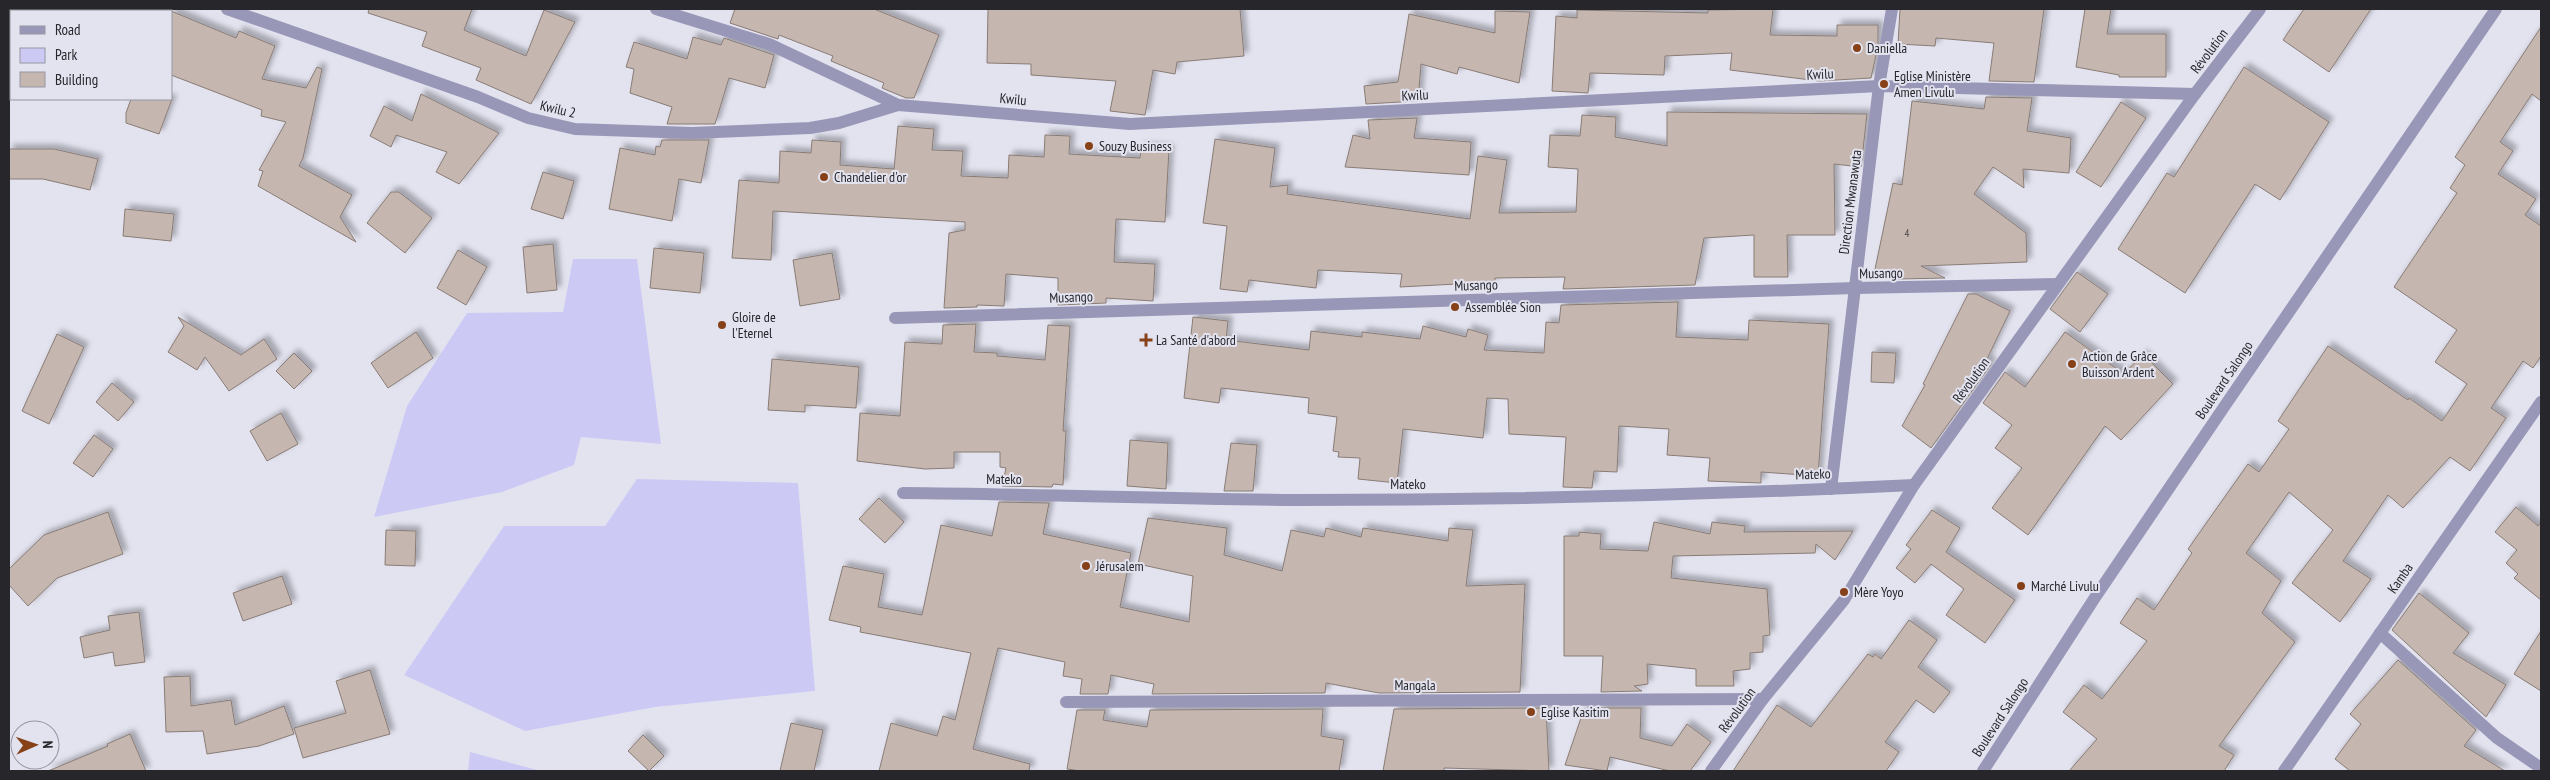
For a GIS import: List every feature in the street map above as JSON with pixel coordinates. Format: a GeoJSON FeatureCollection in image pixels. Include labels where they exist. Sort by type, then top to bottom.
{"type":"FeatureCollection","features":[{"type":"Feature","properties":{"kind":"street","name":"Kwilu 2"},"geometry":{"type":"LineString","coordinates":[[227,9],[478,97],[528,118],[575,129],[692,133],[810,128],[839,123],[898,105]]}},
{"type":"Feature","properties":{"kind":"street","name":"Kwilu"},"geometry":{"type":"LineString","coordinates":[[656,9],[770,44],[898,105],[1130,124],[1879,86],[2195,94]]}},
{"type":"Feature","properties":{"kind":"street","name":"Direction Mwanawuta"},"geometry":{"type":"LineString","coordinates":[[1831,489],[1879,86],[1892,9]]}},
{"type":"Feature","properties":{"kind":"street","name":"Révolution"},"geometry":{"type":"LineString","coordinates":[[1711,771],[1764,698],[1844,600],[1914,485],[2195,94],[2260,9]]}},
{"type":"Feature","properties":{"kind":"street","name":"Boulevard Salongo"},"geometry":{"type":"LineString","coordinates":[[1983,771],[2202,439],[2496,9]]}},
{"type":"Feature","properties":{"kind":"street","name":"Musango"},"geometry":{"type":"LineString","coordinates":[[895,318],[1855,288],[2057,284]]}},
{"type":"Feature","properties":{"kind":"street","name":"Kamba"},"geometry":{"type":"LineString","coordinates":[[2284,771],[2541,402]]}},
{"type":"Feature","properties":{"kind":"street","name":"Mateko"},"geometry":{"type":"LineString","coordinates":[[903,493],[1300,500],[1478,499],[1914,485]]}},
{"type":"Feature","properties":{"kind":"street"},"geometry":{"type":"LineString","coordinates":[[2380,633],[2497,738],[2541,768]]}},
{"type":"Feature","properties":{"kind":"street","name":"Mangala"},"geometry":{"type":"LineString","coordinates":[[1066,702],[1764,698]]}},
{"type":"Feature","properties":{"kind":"green space"},"geometry":{"type":"Polygon","coordinates":[[[573,259],[637,259],[661,444],[581,437],[574,465],[502,492],[374,517],[407,406],[467,313],[563,312],[573,259]]]}},
{"type":"Feature","properties":{"kind":"green space"},"geometry":{"type":"Polygon","coordinates":[[[637,479],[798,483],[815,691],[655,707],[525,731],[404,675],[504,526],[605,526],[637,479]]]}},
{"type":"Feature","properties":{"kind":"green space"},"geometry":{"type":"Polygon","coordinates":[[[470,752],[541,771],[468,771],[470,752]]]}},
{"type":"Feature","properties":{"kind":"building"},"geometry":{"type":"Polygon","coordinates":[[[369,9],[472,9],[464,30],[526,56],[544,10],[575,22],[531,104],[476,80],[481,68],[422,46],[427,32],[368,13],[369,9]]]}},
{"type":"Feature","properties":{"kind":"building"},"geometry":{"type":"Polygon","coordinates":[[[735,9],[874,9],[939,35],[914,98],[906,98],[882,88],[884,83],[831,61],[833,56],[779,35],[778,39],[730,23],[735,9]]]}},
{"type":"Feature","properties":{"kind":"building"},"geometry":{"type":"Polygon","coordinates":[[[988,9],[1240,9],[1244,56],[1177,62],[1175,74],[1153,70],[1145,115],[1110,111],[1116,81],[1031,75],[1031,64],[987,63],[988,9]]]}},
{"type":"Feature","properties":{"kind":"building"},"geometry":{"type":"Polygon","coordinates":[[[1773,9],[1770,35],[1837,36],[1837,25],[1878,25],[1878,46],[1871,78],[1819,81],[1730,70],[1732,53],[1665,56],[1664,75],[1590,73],[1588,93],[1552,91],[1556,16],[1577,18],[1577,10],[1708,13],[1708,10],[1773,9]]]}},
{"type":"Feature","properties":{"kind":"building"},"geometry":{"type":"Polygon","coordinates":[[[1900,9],[2044,9],[2034,82],[1989,81],[1994,43],[1936,38],[1935,46],[1898,44],[1900,9]]]}},
{"type":"Feature","properties":{"kind":"building"},"geometry":{"type":"Polygon","coordinates":[[[2085,9],[2111,9],[2107,34],[2166,34],[2166,77],[2119,77],[2119,75],[2076,67],[2085,9]]]}},
{"type":"Feature","properties":{"kind":"building"},"geometry":{"type":"Polygon","coordinates":[[[2304,9],[2371,9],[2329,72],[2283,40],[2304,9]]]}},
{"type":"Feature","properties":{"kind":"building"},"geometry":{"type":"Polygon","coordinates":[[[172,11],[236,38],[239,31],[275,46],[262,79],[306,88],[317,67],[322,69],[303,158],[299,166],[352,195],[340,217],[356,242],[258,186],[263,171],[259,170],[286,122],[261,116],[262,110],[172,75],[172,11]]]}},
{"type":"Feature","properties":{"kind":"building"},"geometry":{"type":"Polygon","coordinates":[[[1495,11],[1530,12],[1519,83],[1459,67],[1457,74],[1421,64],[1418,101],[1366,104],[1364,86],[1398,82],[1409,14],[1495,33],[1495,11]]]}},
{"type":"Feature","properties":{"kind":"building"},"geometry":{"type":"Polygon","coordinates":[[[2541,27],[2541,101],[2532,94],[2500,142],[2513,151],[2498,174],[2536,199],[2525,215],[2541,226],[2541,356],[2533,368],[2523,361],[2491,408],[2506,418],[2470,471],[2450,457],[2403,508],[2388,495],[2343,561],[2371,579],[2340,622],[2292,583],[2333,530],[2289,492],[2246,553],[2281,581],[2262,613],[2295,642],[2219,746],[2234,755],[2224,771],[2069,771],[2097,739],[2063,712],[2084,685],[2102,699],[2147,641],[2120,623],[2137,598],[2154,610],[2192,553],[2188,549],[2248,464],[2259,472],[2289,429],[2278,421],[2328,346],[2442,421],[2467,384],[2435,362],[2457,330],[2394,287],[2457,193],[2450,188],[2465,165],[2455,157],[2541,27]]]}},
{"type":"Feature","properties":{"kind":"building"},"geometry":{"type":"Polygon","coordinates":[[[693,37],[721,45],[724,38],[774,55],[765,88],[729,78],[715,124],[667,124],[672,107],[630,93],[634,69],[626,67],[634,42],[687,59],[693,37]]]}},
{"type":"Feature","properties":{"kind":"building"},"geometry":{"type":"Polygon","coordinates":[[[2244,67],[2329,122],[2280,200],[2255,184],[2185,293],[2118,249],[2167,173],[2174,177],[2244,67]]]}},
{"type":"Feature","properties":{"kind":"building"},"geometry":{"type":"Polygon","coordinates":[[[421,94],[499,133],[459,184],[436,172],[447,152],[396,135],[391,147],[370,136],[384,106],[412,121],[421,94]]]}},
{"type":"Feature","properties":{"kind":"building"},"geometry":{"type":"Polygon","coordinates":[[[1986,97],[2032,98],[2027,131],[2071,138],[2069,173],[2023,169],[2024,188],[1993,167],[1974,194],[2026,233],[2027,262],[1921,266],[1945,278],[1899,279],[1874,274],[1893,183],[1902,185],[1912,101],[1984,109],[1986,97]]]}},
{"type":"Feature","properties":{"kind":"building"},"geometry":{"type":"Polygon","coordinates":[[[131,100],[172,100],[159,134],[126,123],[126,113],[131,100]]]}},
{"type":"Feature","properties":{"kind":"building"},"geometry":{"type":"Polygon","coordinates":[[[2121,102],[2146,118],[2101,187],[2076,172],[2121,102]]]}},
{"type":"Feature","properties":{"kind":"building"},"geometry":{"type":"Polygon","coordinates":[[[1667,112],[1867,114],[1861,167],[1834,164],[1835,235],[1787,235],[1788,277],[1754,277],[1754,235],[1704,238],[1695,285],[1563,289],[1565,277],[1495,278],[1495,282],[1400,287],[1402,274],[1318,270],[1316,288],[1249,280],[1247,292],[1220,289],[1227,226],[1203,223],[1215,139],[1275,148],[1270,187],[1288,185],[1287,194],[1470,219],[1478,156],[1507,160],[1499,213],[1576,212],[1578,169],[1548,167],[1550,135],[1580,136],[1582,115],[1616,117],[1615,137],[1667,146],[1667,112]]]}},
{"type":"Feature","properties":{"kind":"building"},"geometry":{"type":"Polygon","coordinates":[[[1417,118],[1414,138],[1471,142],[1469,175],[1345,167],[1353,135],[1370,139],[1368,120],[1417,118]]]}},
{"type":"Feature","properties":{"kind":"building"},"geometry":{"type":"Polygon","coordinates":[[[898,126],[934,129],[932,150],[963,151],[961,176],[1008,178],[1009,155],[1044,157],[1045,135],[1070,136],[1069,154],[1140,158],[1141,147],[1169,149],[1165,222],[1116,219],[1114,262],[1155,264],[1153,301],[1106,298],[1106,303],[1058,305],[1058,278],[1006,274],[1004,306],[977,305],[977,307],[944,308],[949,233],[965,230],[965,222],[773,211],[771,260],[732,258],[739,180],[779,183],[780,151],[811,153],[812,140],[841,142],[840,165],[894,169],[898,126]]]}},
{"type":"Feature","properties":{"kind":"building"},"geometry":{"type":"Polygon","coordinates":[[[662,140],[709,140],[701,183],[679,179],[672,221],[609,209],[620,148],[655,155],[656,146],[660,147],[662,140]]]}},
{"type":"Feature","properties":{"kind":"building"},"geometry":{"type":"Polygon","coordinates":[[[9,149],[54,149],[98,159],[90,190],[43,179],[9,179],[9,149]]]}},
{"type":"Feature","properties":{"kind":"building"},"geometry":{"type":"Polygon","coordinates":[[[543,172],[574,181],[563,219],[531,209],[543,172]]]}},
{"type":"Feature","properties":{"kind":"building"},"geometry":{"type":"Polygon","coordinates":[[[391,192],[399,192],[432,218],[405,253],[367,223],[391,192]]]}},
{"type":"Feature","properties":{"kind":"building"},"geometry":{"type":"Polygon","coordinates":[[[125,209],[174,214],[171,241],[123,236],[125,209]]]}},
{"type":"Feature","properties":{"kind":"building"},"geometry":{"type":"Polygon","coordinates":[[[553,244],[557,290],[527,293],[523,247],[553,244]]]}},
{"type":"Feature","properties":{"kind":"building"},"geometry":{"type":"Polygon","coordinates":[[[654,248],[704,253],[700,293],[650,288],[654,248]]]}},
{"type":"Feature","properties":{"kind":"building"},"geometry":{"type":"Polygon","coordinates":[[[458,250],[487,267],[466,305],[437,288],[458,250]]]}},
{"type":"Feature","properties":{"kind":"building"},"geometry":{"type":"Polygon","coordinates":[[[832,253],[840,299],[800,306],[793,260],[832,253]]]}},
{"type":"Feature","properties":{"kind":"building"},"geometry":{"type":"Polygon","coordinates":[[[2077,272],[2108,294],[2080,332],[2050,309],[2077,272]]]}},
{"type":"Feature","properties":{"kind":"building"},"geometry":{"type":"Polygon","coordinates":[[[1968,294],[1976,294],[2010,311],[1987,359],[1992,363],[1931,448],[1902,426],[1925,385],[1923,384],[1968,294]]]}},
{"type":"Feature","properties":{"kind":"building"},"geometry":{"type":"Polygon","coordinates":[[[1678,302],[1676,337],[1748,340],[1749,320],[1829,324],[1818,476],[1761,472],[1761,483],[1708,481],[1710,458],[1667,455],[1669,429],[1619,426],[1617,472],[1594,471],[1592,488],[1563,487],[1566,437],[1509,434],[1508,399],[1487,398],[1483,438],[1403,429],[1397,483],[1358,479],[1360,458],[1338,457],[1339,452],[1333,451],[1337,417],[1308,413],[1309,398],[1221,388],[1219,403],[1184,398],[1193,317],[1228,321],[1226,340],[1309,350],[1311,331],[1362,337],[1362,332],[1420,339],[1423,326],[1466,337],[1468,329],[1488,335],[1484,350],[1544,353],[1546,322],[1559,323],[1561,305],[1678,302]]]}},
{"type":"Feature","properties":{"kind":"building"},"geometry":{"type":"Polygon","coordinates":[[[178,317],[241,355],[264,339],[277,359],[229,391],[205,357],[197,370],[168,352],[184,326],[178,317]]]}},
{"type":"Feature","properties":{"kind":"building"},"geometry":{"type":"Polygon","coordinates":[[[976,324],[974,352],[997,353],[997,356],[1045,360],[1048,325],[1070,326],[1063,431],[1066,431],[1063,485],[1053,484],[1052,487],[1002,486],[1006,468],[1000,467],[1000,452],[954,452],[954,468],[925,469],[857,461],[860,413],[900,416],[905,342],[942,344],[943,325],[976,324]]]}},
{"type":"Feature","properties":{"kind":"building"},"geometry":{"type":"Polygon","coordinates":[[[416,332],[433,358],[388,388],[371,363],[416,332]]]}},
{"type":"Feature","properties":{"kind":"building"},"geometry":{"type":"Polygon","coordinates":[[[2065,332],[2124,374],[2143,354],[2173,384],[2121,440],[2105,426],[2028,535],[1992,508],[2022,468],[1995,448],[2012,425],[1983,403],[2005,372],[2025,387],[2065,332]]]}},
{"type":"Feature","properties":{"kind":"building"},"geometry":{"type":"Polygon","coordinates":[[[57,334],[84,347],[49,424],[22,411],[57,334]]]}},
{"type":"Feature","properties":{"kind":"building"},"geometry":{"type":"Polygon","coordinates":[[[1872,352],[1896,353],[1894,383],[1871,382],[1872,352]]]}},
{"type":"Feature","properties":{"kind":"building"},"geometry":{"type":"Polygon","coordinates":[[[294,353],[312,371],[294,389],[276,371],[294,353]]]}},
{"type":"Feature","properties":{"kind":"building"},"geometry":{"type":"Polygon","coordinates":[[[772,359],[859,367],[856,408],[805,405],[805,412],[768,410],[772,359]]]}},
{"type":"Feature","properties":{"kind":"building"},"geometry":{"type":"Polygon","coordinates":[[[112,383],[134,402],[118,421],[96,402],[112,383]]]}},
{"type":"Feature","properties":{"kind":"building"},"geometry":{"type":"Polygon","coordinates":[[[281,413],[298,444],[267,461],[250,431],[281,413]]]}},
{"type":"Feature","properties":{"kind":"building"},"geometry":{"type":"Polygon","coordinates":[[[94,435],[113,449],[93,477],[73,463],[94,435]]]}},
{"type":"Feature","properties":{"kind":"building"},"geometry":{"type":"Polygon","coordinates":[[[1130,440],[1168,443],[1166,489],[1127,486],[1130,440]]]}},
{"type":"Feature","properties":{"kind":"building"},"geometry":{"type":"Polygon","coordinates":[[[1231,443],[1257,445],[1253,491],[1224,491],[1231,443]]]}},
{"type":"Feature","properties":{"kind":"building"},"geometry":{"type":"Polygon","coordinates":[[[879,498],[904,522],[885,543],[859,519],[879,498]]]}},
{"type":"Feature","properties":{"kind":"building"},"geometry":{"type":"Polygon","coordinates":[[[999,502],[1049,503],[1043,534],[1131,553],[1120,607],[1189,622],[1193,576],[1138,564],[1148,518],[1227,528],[1224,555],[1282,571],[1291,530],[1324,537],[1326,528],[1361,537],[1363,528],[1448,541],[1449,528],[1473,530],[1466,586],[1525,584],[1520,692],[1379,693],[1326,683],[1325,693],[1152,694],[1154,684],[1111,675],[1108,694],[1080,694],[1082,679],[1063,676],[1065,662],[998,648],[973,749],[1030,764],[1029,771],[879,771],[891,723],[937,736],[943,716],[955,720],[971,653],[860,632],[861,627],[829,620],[843,566],[884,574],[878,607],[922,615],[941,525],[992,536],[999,502]]]}},
{"type":"Feature","properties":{"kind":"building"},"geometry":{"type":"Polygon","coordinates":[[[2516,507],[2538,526],[2541,522],[2541,600],[2514,578],[2518,574],[2506,563],[2517,550],[2495,532],[2516,507]]]}},
{"type":"Feature","properties":{"kind":"building"},"geometry":{"type":"Polygon","coordinates":[[[1932,510],[1960,528],[1946,552],[2015,600],[1985,643],[1946,615],[1964,589],[1931,564],[1915,583],[1896,568],[1911,549],[1906,545],[1932,510]]]}},
{"type":"Feature","properties":{"kind":"building"},"geometry":{"type":"Polygon","coordinates":[[[108,512],[123,554],[57,578],[28,606],[9,585],[9,569],[44,535],[108,512]]]}},
{"type":"Feature","properties":{"kind":"building"},"geometry":{"type":"Polygon","coordinates":[[[1654,522],[1710,534],[1712,522],[1745,526],[1744,532],[1853,531],[1835,560],[1816,544],[1815,553],[1673,556],[1671,578],[1767,589],[1770,635],[1763,636],[1763,652],[1750,653],[1750,669],[1733,671],[1734,686],[1696,686],[1696,669],[1647,664],[1648,684],[1634,686],[1642,691],[1601,692],[1603,656],[1564,656],[1564,536],[1579,536],[1579,532],[1601,534],[1600,549],[1648,551],[1654,522]]]}},
{"type":"Feature","properties":{"kind":"building"},"geometry":{"type":"Polygon","coordinates":[[[386,530],[416,531],[415,566],[385,565],[386,530]]]}},
{"type":"Feature","properties":{"kind":"building"},"geometry":{"type":"Polygon","coordinates":[[[282,576],[292,604],[243,621],[233,593],[282,576]]]}},
{"type":"Feature","properties":{"kind":"building"},"geometry":{"type":"Polygon","coordinates":[[[2419,593],[2469,633],[2453,653],[2506,685],[2486,717],[2392,630],[2419,593]]]}},
{"type":"Feature","properties":{"kind":"building"},"geometry":{"type":"Polygon","coordinates":[[[139,612],[145,662],[115,666],[113,652],[84,658],[80,637],[110,630],[108,616],[139,612]]]}},
{"type":"Feature","properties":{"kind":"building"},"geometry":{"type":"Polygon","coordinates":[[[1909,620],[1937,640],[1918,667],[1950,692],[1934,713],[1916,700],[1885,742],[1899,752],[1886,771],[1733,771],[1777,705],[1811,727],[1868,654],[1873,657],[1875,654],[1881,659],[1909,620]]]}},
{"type":"Feature","properties":{"kind":"building"},"geometry":{"type":"Polygon","coordinates":[[[2541,631],[2541,691],[2514,674],[2541,631]]]}},
{"type":"Feature","properties":{"kind":"building"},"geometry":{"type":"Polygon","coordinates":[[[2398,660],[2476,730],[2464,746],[2505,771],[2350,771],[2335,759],[2361,724],[2350,714],[2398,660]]]}},
{"type":"Feature","properties":{"kind":"building"},"geometry":{"type":"Polygon","coordinates":[[[370,670],[390,734],[303,758],[294,728],[346,713],[336,681],[370,670]]]}},
{"type":"Feature","properties":{"kind":"building"},"geometry":{"type":"Polygon","coordinates":[[[190,676],[191,706],[231,700],[235,725],[284,706],[294,734],[259,746],[207,754],[203,731],[166,732],[164,677],[190,676]]]}},
{"type":"Feature","properties":{"kind":"building"},"geometry":{"type":"Polygon","coordinates":[[[1546,708],[1549,771],[1444,768],[1444,771],[1383,771],[1394,709],[1546,708]]]}},
{"type":"Feature","properties":{"kind":"building"},"geometry":{"type":"Polygon","coordinates":[[[1600,708],[1641,708],[1640,738],[1672,746],[1687,724],[1711,742],[1690,771],[1670,771],[1610,757],[1607,771],[1565,765],[1584,709],[1600,714],[1600,708]]]}},
{"type":"Feature","properties":{"kind":"building"},"geometry":{"type":"Polygon","coordinates":[[[1323,709],[1321,736],[1344,740],[1339,771],[1081,771],[1067,769],[1077,710],[1105,710],[1103,720],[1147,727],[1150,710],[1323,709]]]}},
{"type":"Feature","properties":{"kind":"building"},"geometry":{"type":"Polygon","coordinates":[[[791,723],[823,730],[814,771],[780,771],[791,723]]]}},
{"type":"Feature","properties":{"kind":"building"},"geometry":{"type":"Polygon","coordinates":[[[130,734],[146,771],[48,771],[60,770],[60,766],[108,746],[107,744],[130,734]]]}},
{"type":"Feature","properties":{"kind":"building"},"geometry":{"type":"Polygon","coordinates":[[[643,735],[664,756],[649,771],[628,751],[643,735]]]}},
{"type":"Feature","properties":{"kind":"place","name":"Daniella"},"geometry":{"type":"Point","coordinates":[1857,48]}},
{"type":"Feature","properties":{"kind":"place","name":"Eglise Ministère Amen Livulu"},"geometry":{"type":"Point","coordinates":[1884,84]}},
{"type":"Feature","properties":{"kind":"place","name":"Souzy Business"},"geometry":{"type":"Point","coordinates":[1089,146]}},
{"type":"Feature","properties":{"kind":"place","name":"Chandelier d'or"},"geometry":{"type":"Point","coordinates":[824,177]}},
{"type":"Feature","properties":{"kind":"place","name":"Assemblée Sion"},"geometry":{"type":"Point","coordinates":[1455,307]}},
{"type":"Feature","properties":{"kind":"place","name":"Gloire de l'Eternel"},"geometry":{"type":"Point","coordinates":[722,325]}},
{"type":"Feature","properties":{"kind":"place","name":"La Santé d'abord"},"geometry":{"type":"Point","coordinates":[1146,340]}},
{"type":"Feature","properties":{"kind":"place","name":"Action de Grâce Buisson Ardent"},"geometry":{"type":"Point","coordinates":[2072,364]}},
{"type":"Feature","properties":{"kind":"place","name":"Jérusalem"},"geometry":{"type":"Point","coordinates":[1086,566]}},
{"type":"Feature","properties":{"kind":"place","name":"Marché Livulu"},"geometry":{"type":"Point","coordinates":[2021,586]}},
{"type":"Feature","properties":{"kind":"place","name":"Mère Yoyo"},"geometry":{"type":"Point","coordinates":[1844,592]}},
{"type":"Feature","properties":{"kind":"place","name":"Eglise Kasitim"},"geometry":{"type":"Point","coordinates":[1531,712]}}]}
